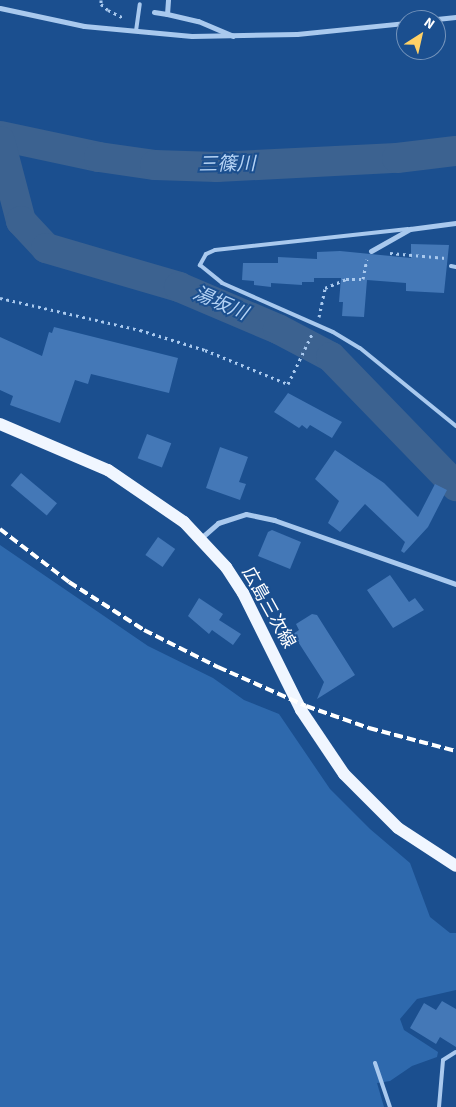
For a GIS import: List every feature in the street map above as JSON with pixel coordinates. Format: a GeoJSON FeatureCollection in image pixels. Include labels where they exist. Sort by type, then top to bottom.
{"type":"FeatureCollection","features":[{"type":"Feature","properties":{"kind":"main road","name":"広島三次線"},"geometry":{"type":"LineString","coordinates":[[0,424],[108,470],[160,503],[201,538],[243,593],[301,710],[344,774],[398,828],[456,866]]}},
{"type":"Feature","properties":{"kind":"street"},"geometry":{"type":"LineString","coordinates":[[167,14],[168,0]]}},
{"type":"Feature","properties":{"kind":"street"},"geometry":{"type":"LineString","coordinates":[[0,8],[84,26],[192,36],[234,36],[340,30],[396,24]]}},
{"type":"Feature","properties":{"kind":"street"},"geometry":{"type":"LineString","coordinates":[[154,12],[198,20],[234,36]]}},
{"type":"Feature","properties":{"kind":"street"},"geometry":{"type":"LineString","coordinates":[[371,251],[410,229],[456,224]]}},
{"type":"Feature","properties":{"kind":"street"},"geometry":{"type":"LineString","coordinates":[[201,538],[218,523],[246,514],[274,520],[456,584]]}},
{"type":"Feature","properties":{"kind":"lane"},"geometry":{"type":"LineString","coordinates":[[136,31],[140,4]]}},
{"type":"Feature","properties":{"kind":"lane"},"geometry":{"type":"LineString","coordinates":[[410,229],[215,250],[201,259],[200,265],[222,283],[360,348],[456,426]]}},
{"type":"Feature","properties":{"kind":"lane"},"geometry":{"type":"LineString","coordinates":[[439,1107],[443,1060],[456,1052]]}},
{"type":"Feature","properties":{"kind":"lane"},"geometry":{"type":"LineString","coordinates":[[375,1063],[390,1107]]}},
{"type":"Feature","properties":{"kind":"path"},"geometry":{"type":"LineString","coordinates":[[101,0],[101,4],[108,10],[137,21]]}},
{"type":"Feature","properties":{"kind":"path"},"geometry":{"type":"LineString","coordinates":[[0,298],[140,330],[205,350],[288,384],[315,327],[325,288],[346,279],[363,279],[371,251],[448,258],[454,266]]}},
{"type":"Feature","properties":{"kind":"shaded area"},"geometry":{"type":"Polygon","coordinates":[[[0,545],[148,646],[213,678],[244,700],[279,714],[330,789],[370,829],[410,863],[430,917],[450,933],[456,933],[456,990],[417,999],[400,1019],[404,1030],[438,1052],[437,1057],[412,1066],[390,1081],[377,1083],[384,1107],[0,1107],[0,545]]]}},
{"type":"Feature","properties":{"kind":"building"},"geometry":{"type":"Polygon","coordinates":[[[411,244],[449,245],[444,293],[406,291],[406,283],[367,280],[364,317],[342,316],[343,302],[339,302],[341,278],[314,278],[314,282],[302,282],[302,285],[271,283],[271,287],[254,285],[254,281],[242,280],[243,263],[278,263],[278,257],[317,259],[317,252],[340,251],[411,258],[411,244]]]}},
{"type":"Feature","properties":{"kind":"building"},"geometry":{"type":"Polygon","coordinates":[[[54,327],[178,358],[169,393],[91,374],[88,384],[75,380],[60,423],[10,405],[13,396],[0,390],[0,337],[42,356],[49,332],[52,333],[54,327]]]}},
{"type":"Feature","properties":{"kind":"building"},"geometry":{"type":"Polygon","coordinates":[[[288,393],[342,422],[332,438],[310,425],[307,429],[302,425],[299,428],[274,412],[288,393]]]}},
{"type":"Feature","properties":{"kind":"building"},"geometry":{"type":"Polygon","coordinates":[[[147,434],[171,443],[162,468],[138,458],[147,434]]]}},
{"type":"Feature","properties":{"kind":"building"},"geometry":{"type":"Polygon","coordinates":[[[220,447],[248,457],[239,482],[246,484],[240,500],[206,488],[220,447]]]}},
{"type":"Feature","properties":{"kind":"building"},"geometry":{"type":"Polygon","coordinates":[[[335,450],[384,483],[418,517],[435,484],[447,490],[428,527],[404,553],[401,551],[405,542],[365,504],[340,532],[328,523],[339,501],[315,479],[335,450]]]}},
{"type":"Feature","properties":{"kind":"building"},"geometry":{"type":"Polygon","coordinates":[[[21,473],[57,503],[47,515],[11,485],[21,473]]]}},
{"type":"Feature","properties":{"kind":"building"},"geometry":{"type":"Polygon","coordinates":[[[272,530],[301,542],[290,569],[258,556],[268,532],[272,530]]]}},
{"type":"Feature","properties":{"kind":"building"},"geometry":{"type":"Polygon","coordinates":[[[158,537],[175,549],[163,567],[145,555],[158,537]]]}},
{"type":"Feature","properties":{"kind":"building"},"geometry":{"type":"Polygon","coordinates":[[[390,575],[409,602],[415,598],[424,610],[393,628],[367,590],[390,575]]]}},
{"type":"Feature","properties":{"kind":"building"},"geometry":{"type":"Polygon","coordinates":[[[199,598],[223,614],[219,620],[241,634],[233,645],[212,630],[209,634],[188,616],[199,598]]]}},
{"type":"Feature","properties":{"kind":"building"},"geometry":{"type":"Polygon","coordinates":[[[312,614],[317,615],[355,675],[317,699],[324,682],[293,634],[299,630],[296,624],[312,614]]]}},
{"type":"Feature","properties":{"kind":"building"},"geometry":{"type":"Polygon","coordinates":[[[442,1001],[456,1009],[456,1047],[440,1037],[436,1044],[410,1028],[424,1003],[436,1010],[442,1001]]]}},
{"type":"Feature","properties":{"kind":"waterway","name":"三篠川"},"geometry":{"type":"LineString","coordinates":[[0,136],[99,157],[155,165],[217,167],[397,158],[456,151]]}},
{"type":"Feature","properties":{"kind":"waterway","name":"湯坂川"},"geometry":{"type":"LineString","coordinates":[[0,141],[21,221],[46,248],[179,287],[278,329],[331,357],[456,486]]}},
{"type":"Feature","properties":{"kind":"railway"},"geometry":{"type":"LineString","coordinates":[[0,529],[69,582],[144,630],[218,667],[306,706],[369,728],[456,751]]}}]}
